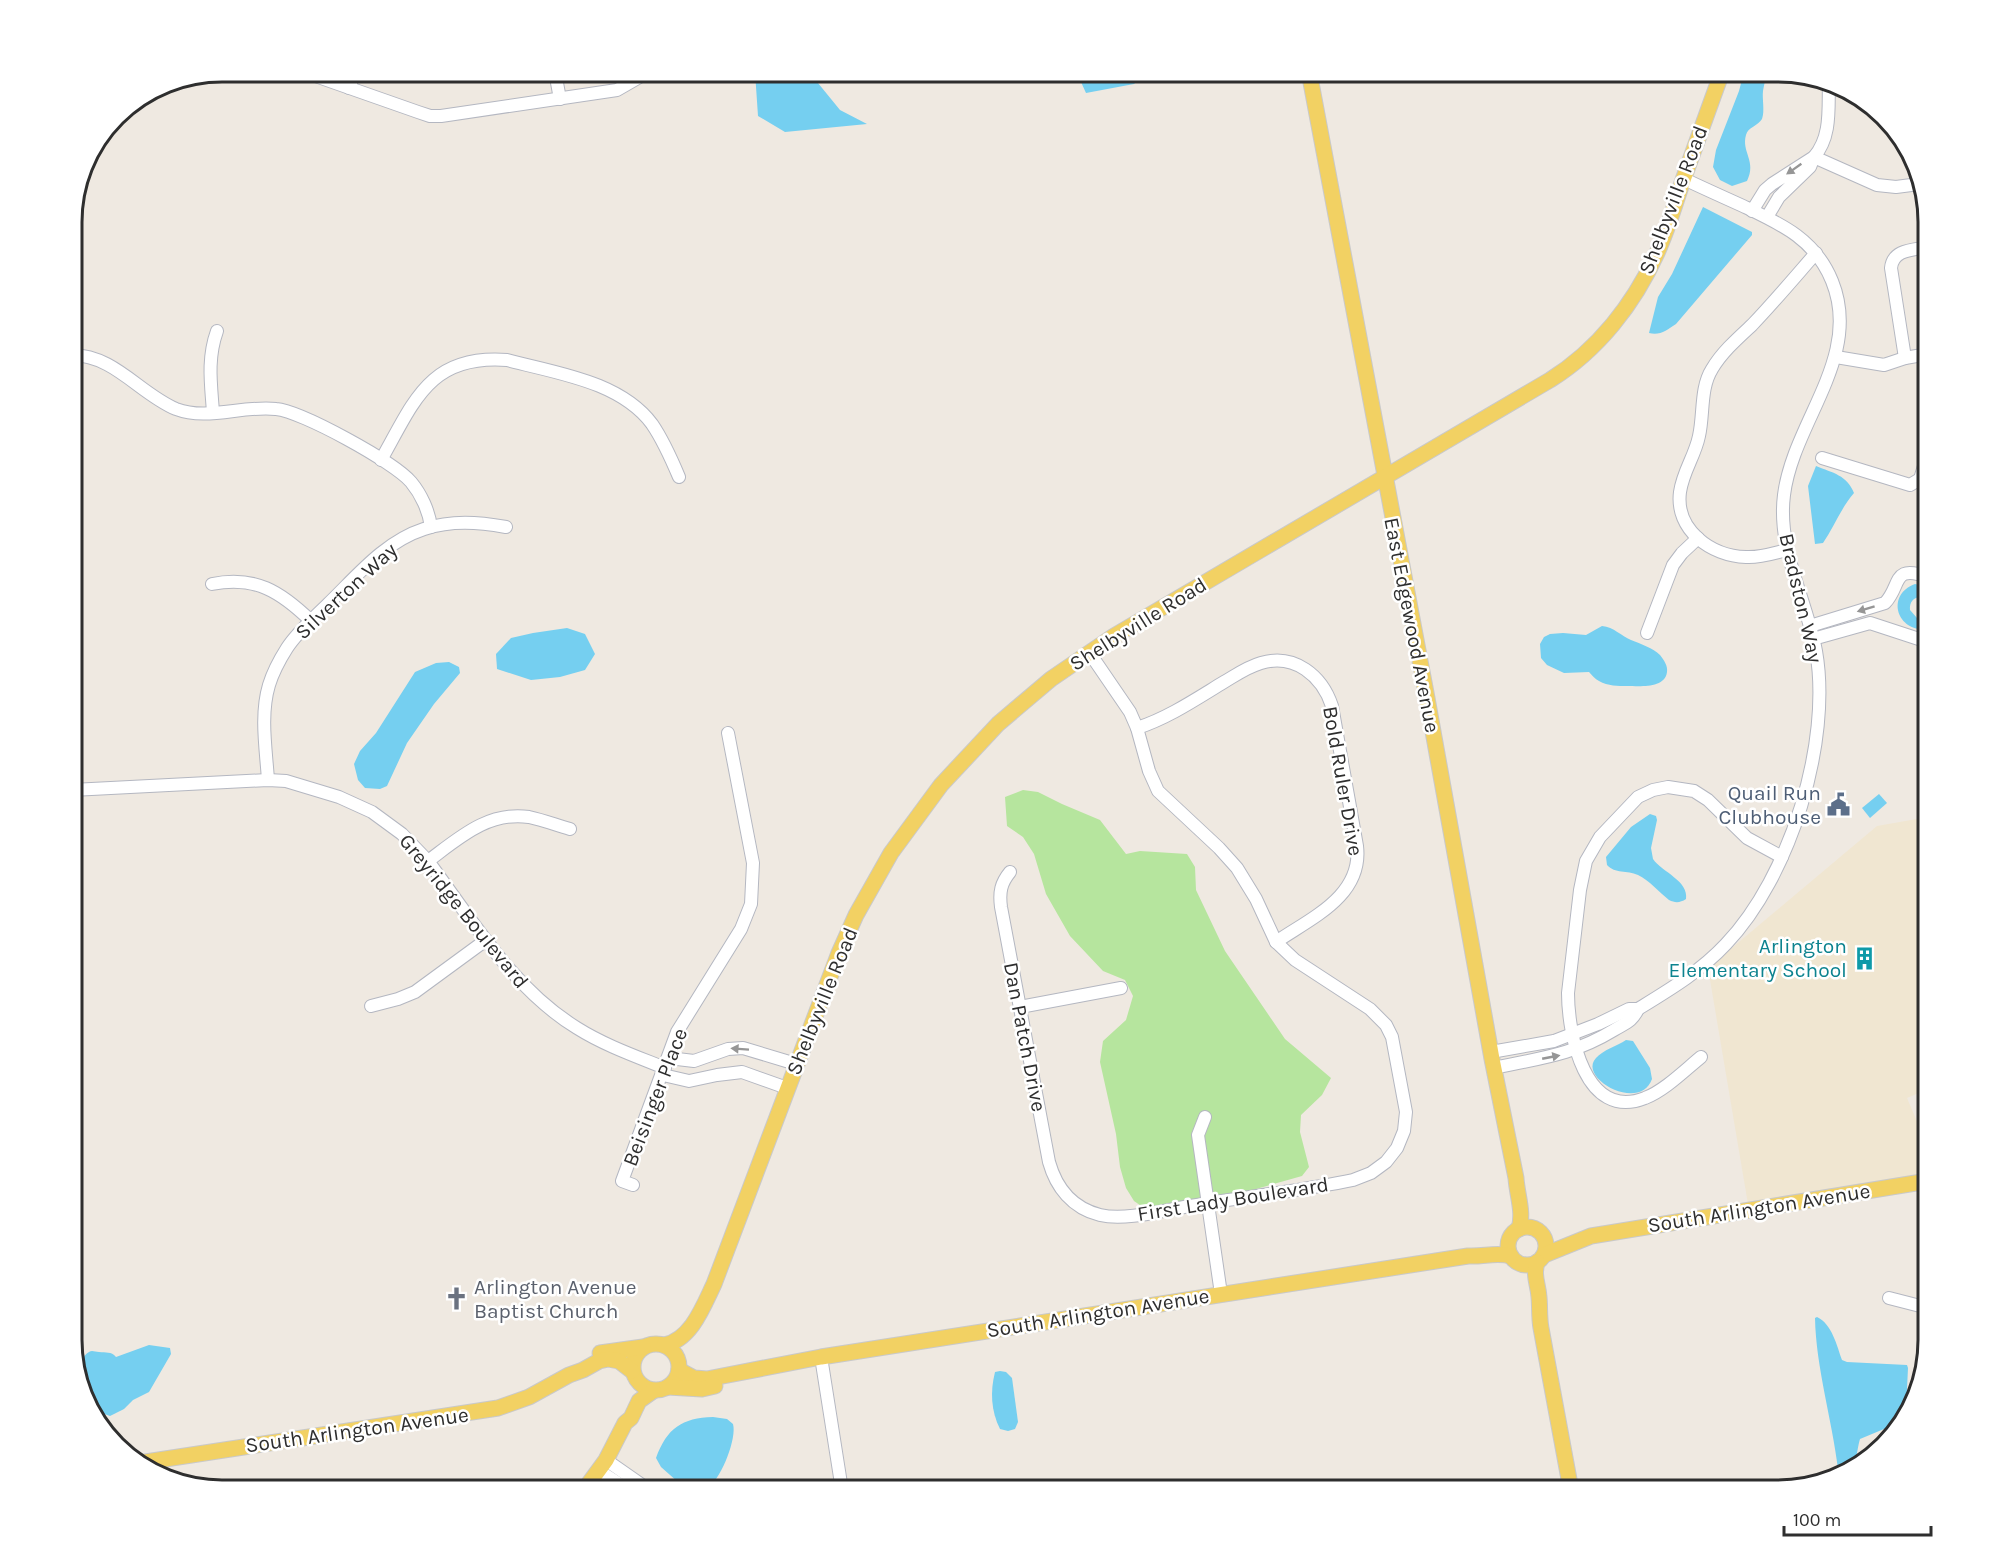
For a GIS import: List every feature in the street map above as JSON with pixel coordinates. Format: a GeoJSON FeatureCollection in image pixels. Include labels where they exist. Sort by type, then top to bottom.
{"type":"FeatureCollection","features":[{"type":"Feature","properties":{"kind":"main road","name":"East Edgewood Avenue"},"geometry":{"type":"LineString","coordinates":[[1311,82],[1516,1178]]}},
{"type":"Feature","properties":{"kind":"main road","name":"Shelbyville Road"},"geometry":{"type":"LineString","coordinates":[[700,1313],[714,1284],[838,953],[856,915],[891,853],[915,818],[949,776],[998,724],[1051,679],[1089,652],[1554,378],[1576,361],[1605,334],[1627,306],[1646,275],[1659,247],[1718,82]]}},
{"type":"Feature","properties":{"kind":"main road"},"geometry":{"type":"LineString","coordinates":[[1516,1178],[1524,1193],[1529,1214],[1546,1245],[1535,1279],[1540,1298],[1538,1309],[1569,1480]]}},
{"type":"Feature","properties":{"kind":"main road"},"geometry":{"type":"LineString","coordinates":[[1516,1178],[1516,1195],[1521,1214],[1509,1247],[1525,1274],[1532,1300],[1538,1309]]}},
{"type":"Feature","properties":{"kind":"main road","name":"South Arlington Avenue"},"geometry":{"type":"LineString","coordinates":[[1541,1258],[1591,1236],[1917,1182]]}},
{"type":"Feature","properties":{"kind":"main road"},"geometry":{"type":"LineString","coordinates":[[1515,1233],[1529,1227],[1540,1233]]}},
{"type":"Feature","properties":{"kind":"main road","name":"South Arlington Avenue"},"geometry":{"type":"LineString","coordinates":[[1468,1256],[1477,1249],[1498,1244],[1515,1233]]}},
{"type":"Feature","properties":{"kind":"main road","name":"South Arlington Avenue"},"geometry":{"type":"LineString","coordinates":[[1540,1233],[1556,1239],[1581,1233],[1591,1236]]}},
{"type":"Feature","properties":{"kind":"main road","name":"South Arlington Avenue"},"geometry":{"type":"LineString","coordinates":[[679,1367],[700,1379],[730,1376],[821,1357],[1468,1256],[1497,1254],[1515,1260]]}},
{"type":"Feature","properties":{"kind":"main road"},"geometry":{"type":"LineString","coordinates":[[1515,1260],[1528,1265],[1541,1258]]}},
{"type":"Feature","properties":{"kind":"main road"},"geometry":{"type":"LineString","coordinates":[[625,1423],[625,1413],[634,1386],[634,1359],[643,1347],[655,1344],[664,1345],[679,1340],[700,1313]]}},
{"type":"Feature","properties":{"kind":"main road"},"geometry":{"type":"LineString","coordinates":[[591,1480],[644,1395],[674,1381],[695,1332],[700,1313]]}},
{"type":"Feature","properties":{"kind":"main road"},"geometry":{"type":"LineString","coordinates":[[664,1345],[674,1353],[679,1367]]}},
{"type":"Feature","properties":{"kind":"main road","name":"South Arlington Avenue"},"geometry":{"type":"LineString","coordinates":[[569,1375],[579,1364],[597,1354],[643,1347]]}},
{"type":"Feature","properties":{"kind":"main road","name":"South Arlington Avenue"},"geometry":{"type":"LineString","coordinates":[[152,1461],[485,1411],[529,1397],[569,1375],[608,1359],[618,1361],[633,1374]]}},
{"type":"Feature","properties":{"kind":"main road"},"geometry":{"type":"LineString","coordinates":[[633,1374],[642,1386],[660,1389]]}},
{"type":"Feature","properties":{"kind":"main road","name":"South Arlington Avenue"},"geometry":{"type":"LineString","coordinates":[[660,1389],[708,1388],[723,1383],[730,1376]]}},
{"type":"Feature","properties":{"kind":"street"},"geometry":{"type":"LineString","coordinates":[[332,82],[430,116],[617,90],[631,82]]}},
{"type":"Feature","properties":{"kind":"street"},"geometry":{"type":"LineString","coordinates":[[349,88],[351,82]]}},
{"type":"Feature","properties":{"kind":"street"},"geometry":{"type":"LineString","coordinates":[[557,82],[560,99]]}},
{"type":"Feature","properties":{"kind":"street"},"geometry":{"type":"LineString","coordinates":[[1752,210],[1772,184],[1819,152],[1827,133],[1829,92]]}},
{"type":"Feature","properties":{"kind":"street"},"geometry":{"type":"LineString","coordinates":[[1814,157],[1877,185],[1896,187],[1912,185]]}},
{"type":"Feature","properties":{"kind":"street"},"geometry":{"type":"LineString","coordinates":[[1767,217],[1779,197],[1810,167],[1814,157]]}},
{"type":"Feature","properties":{"kind":"street","name":"Bradston Way"},"geometry":{"type":"LineString","coordinates":[[1494,1068],[1562,1054],[1575,1042],[1629,1010],[1638,1010],[1698,970],[1728,943],[1754,911],[1782,857],[1799,812],[1814,746],[1820,693],[1818,670],[1810,626],[1787,550],[1783,509],[1789,468],[1836,357],[1841,320],[1838,298],[1832,280],[1816,253],[1789,228],[1683,179]]}},
{"type":"Feature","properties":{"kind":"street"},"geometry":{"type":"LineString","coordinates":[[1905,358],[1891,268],[1892,262],[1899,253],[1917,249]]}},
{"type":"Feature","properties":{"kind":"street"},"geometry":{"type":"LineString","coordinates":[[1787,550],[1757,557],[1734,556],[1717,551],[1698,538],[1684,522],[1679,504],[1683,474],[1699,436],[1706,381],[1712,368],[1816,253]]}},
{"type":"Feature","properties":{"kind":"street"},"geometry":{"type":"LineString","coordinates":[[213,412],[209,363],[217,332]]}},
{"type":"Feature","properties":{"kind":"street"},"geometry":{"type":"LineString","coordinates":[[83,356],[104,362],[164,403],[177,409],[191,412],[213,412],[261,408],[284,410],[306,418],[400,472],[417,490],[426,508],[431,527]]}},
{"type":"Feature","properties":{"kind":"street"},"geometry":{"type":"LineString","coordinates":[[1836,357],[1884,365],[1917,356]]}},
{"type":"Feature","properties":{"kind":"street"},"geometry":{"type":"LineString","coordinates":[[381,460],[414,401],[429,382],[440,373],[466,362],[495,359],[578,378],[627,401],[651,423],[668,451],[679,477]]}},
{"type":"Feature","properties":{"kind":"street"},"geometry":{"type":"LineString","coordinates":[[1821,458],[1910,485],[1917,481]]}},
{"type":"Feature","properties":{"kind":"street","name":"Silverton Way"},"geometry":{"type":"LineString","coordinates":[[268,780],[264,729],[268,687],[288,646],[311,621],[379,555],[403,538],[431,527],[461,522],[506,526]]}},
{"type":"Feature","properties":{"kind":"street"},"geometry":{"type":"LineString","coordinates":[[1647,633],[1673,565],[1698,538]]}},
{"type":"Feature","properties":{"kind":"street"},"geometry":{"type":"LineString","coordinates":[[1810,626],[1885,603],[1890,598],[1895,583],[1906,574],[1917,573]]}},
{"type":"Feature","properties":{"kind":"street"},"geometry":{"type":"LineString","coordinates":[[212,584],[243,582],[269,588],[288,599],[311,621]]}},
{"type":"Feature","properties":{"kind":"street"},"geometry":{"type":"LineString","coordinates":[[1813,639],[1870,623],[1917,639]]}},
{"type":"Feature","properties":{"kind":"street"},"geometry":{"type":"LineString","coordinates":[[1089,652],[1130,712],[1149,771],[1158,791],[1237,868],[1256,899],[1276,942]]}},
{"type":"Feature","properties":{"kind":"street","name":"Bold Ruler Drive"},"geometry":{"type":"LineString","coordinates":[[1137,728],[1162,718],[1248,668],[1266,662],[1284,661],[1302,667],[1323,685],[1332,706],[1357,846],[1357,869],[1347,890],[1337,900],[1276,942]]}},
{"type":"Feature","properties":{"kind":"street","name":"Beisinger Place"},"geometry":{"type":"LineString","coordinates":[[633,1185],[622,1181],[677,1032],[741,929],[751,904],[753,863],[728,733]]}},
{"type":"Feature","properties":{"kind":"street","name":"Greyridge Boulevard"},"geometry":{"type":"LineString","coordinates":[[83,789],[268,780],[291,782],[339,797],[364,808],[396,828],[428,861],[486,939],[528,990],[563,1019],[602,1042],[665,1067],[689,1082],[742,1072],[787,1088]]}},
{"type":"Feature","properties":{"kind":"street"},"geometry":{"type":"LineString","coordinates":[[1701,1057],[1650,1096],[1638,1100],[1623,1101],[1607,1096],[1590,1082],[1575,1042],[1568,993],[1580,890],[1587,861],[1600,837],[1638,797],[1653,790],[1668,787],[1694,791],[1708,800],[1747,838],[1782,857]]}},
{"type":"Feature","properties":{"kind":"street"},"geometry":{"type":"LineString","coordinates":[[428,861],[467,832],[497,819],[529,818],[570,829]]}},
{"type":"Feature","properties":{"kind":"street","name":"Dan Patch Drive"},"geometry":{"type":"LineString","coordinates":[[1010,872],[1002,883],[999,897],[1049,1162],[1055,1180],[1070,1199]]}},
{"type":"Feature","properties":{"kind":"street"},"geometry":{"type":"LineString","coordinates":[[371,1005],[398,999],[415,992],[486,939]]}},
{"type":"Feature","properties":{"kind":"street","name":"First Lady Boulevard"},"geometry":{"type":"LineString","coordinates":[[1070,1199],[1090,1212],[1112,1216],[1353,1180],[1371,1173],[1391,1156],[1401,1138],[1406,1112],[1394,1046],[1386,1025],[1370,1009],[1295,960],[1276,942]]}},
{"type":"Feature","properties":{"kind":"street"},"geometry":{"type":"LineString","coordinates":[[1020,1007],[1121,988]]}},
{"type":"Feature","properties":{"kind":"street","name":"Bradston Way"},"geometry":{"type":"LineString","coordinates":[[1491,1052],[1554,1041],[1575,1042]]}},
{"type":"Feature","properties":{"kind":"street","name":"Greyridge Boulevard"},"geometry":{"type":"LineString","coordinates":[[665,1067],[694,1061],[728,1048],[743,1048],[796,1064]]}},
{"type":"Feature","properties":{"kind":"street"},"geometry":{"type":"LineString","coordinates":[[1205,1117],[1198,1135],[1221,1294]]}},
{"type":"Feature","properties":{"kind":"street"},"geometry":{"type":"LineString","coordinates":[[1889,1298],[1917,1305]]}},
{"type":"Feature","properties":{"kind":"street"},"geometry":{"type":"LineString","coordinates":[[821,1357],[840,1480]]}},
{"type":"Feature","properties":{"kind":"street"},"geometry":{"type":"LineString","coordinates":[[602,1465],[618,1480]]}},
{"type":"Feature","properties":{"kind":"street"},"geometry":{"type":"LineString","coordinates":[[602,1465],[630,1480]]}},
{"type":"Feature","properties":{"kind":"shaded area"},"geometry":{"type":"Polygon","coordinates":[[[1917,819],[1917,1094],[1907,1098],[1917,1121],[1917,1183],[1749,1210],[1708,968],[1877,826],[1917,819]]]}},
{"type":"Feature","properties":{"kind":"green space"},"geometry":{"type":"Polygon","coordinates":[[[1023,790],[1038,792],[1100,820],[1126,854],[1140,851],[1187,854],[1195,867],[1196,890],[1225,951],[1285,1039],[1331,1078],[1322,1095],[1301,1115],[1300,1132],[1309,1167],[1302,1176],[1207,1203],[1150,1212],[1134,1201],[1126,1188],[1120,1167],[1116,1134],[1100,1062],[1103,1041],[1126,1020],[1133,996],[1125,980],[1103,971],[1070,936],[1046,894],[1034,854],[1023,837],[1007,826],[1005,797],[1023,790]]]}},
{"type":"Feature","properties":{"kind":"water"},"geometry":{"type":"Polygon","coordinates":[[[756,82],[817,82],[840,110],[867,124],[785,132],[758,116],[756,82]]]}},
{"type":"Feature","properties":{"kind":"water"},"geometry":{"type":"Polygon","coordinates":[[[1081,82],[1136,82],[1134,84],[1086,93],[1081,82]]]}},
{"type":"Feature","properties":{"kind":"water"},"geometry":{"type":"Polygon","coordinates":[[[1741,82],[1765,82],[1762,119],[1749,130],[1745,141],[1750,174],[1747,181],[1732,186],[1720,180],[1713,167],[1716,150],[1741,82]]]}},
{"type":"Feature","properties":{"kind":"water"},"geometry":{"type":"Polygon","coordinates":[[[1703,207],[1752,232],[1752,235],[1676,324],[1660,333],[1649,333],[1658,297],[1672,274],[1703,207]]]}},
{"type":"Feature","properties":{"kind":"water"},"geometry":{"type":"Polygon","coordinates":[[[1816,466],[1843,478],[1854,493],[1823,543],[1815,544],[1808,486],[1816,466]]]}},
{"type":"Feature","properties":{"kind":"water"},"geometry":{"type":"Polygon","coordinates":[[[1917,584],[1917,598],[1911,603],[1910,610],[1917,618],[1917,629],[1902,619],[1899,612],[1900,596],[1906,589],[1917,584]]]}},
{"type":"Feature","properties":{"kind":"water"},"geometry":{"type":"Polygon","coordinates":[[[1602,626],[1647,646],[1660,655],[1667,672],[1662,681],[1657,684],[1638,686],[1606,684],[1589,672],[1564,673],[1547,665],[1541,658],[1540,644],[1544,637],[1563,633],[1586,635],[1602,626]]]}},
{"type":"Feature","properties":{"kind":"water"},"geometry":{"type":"Polygon","coordinates":[[[567,628],[585,634],[595,654],[585,670],[560,677],[531,680],[497,669],[496,654],[511,638],[567,628]]]}},
{"type":"Feature","properties":{"kind":"water"},"geometry":{"type":"Polygon","coordinates":[[[449,662],[459,667],[460,673],[434,704],[407,743],[387,786],[380,789],[365,788],[358,780],[354,764],[360,751],[376,733],[415,672],[436,663],[449,662]]]}},
{"type":"Feature","properties":{"kind":"water"},"geometry":{"type":"Polygon","coordinates":[[[1879,794],[1887,803],[1870,818],[1862,808],[1879,794]]]}},
{"type":"Feature","properties":{"kind":"water"},"geometry":{"type":"Polygon","coordinates":[[[1650,814],[1656,816],[1657,820],[1651,848],[1653,859],[1683,887],[1686,899],[1682,901],[1669,900],[1638,875],[1614,870],[1607,865],[1606,857],[1631,827],[1650,814]]]}},
{"type":"Feature","properties":{"kind":"water"},"geometry":{"type":"Polygon","coordinates":[[[1626,1040],[1633,1041],[1650,1068],[1652,1079],[1645,1089],[1636,1093],[1624,1093],[1612,1089],[1595,1074],[1592,1066],[1599,1055],[1626,1040]]]}},
{"type":"Feature","properties":{"kind":"water"},"geometry":{"type":"Polygon","coordinates":[[[1817,1317],[1827,1325],[1842,1360],[1907,1365],[1908,1368],[1907,1393],[1889,1425],[1860,1439],[1857,1455],[1838,1466],[1821,1375],[1815,1318],[1817,1317]]]}},
{"type":"Feature","properties":{"kind":"water"},"geometry":{"type":"Polygon","coordinates":[[[149,1345],[170,1348],[171,1354],[149,1392],[110,1416],[103,1413],[93,1393],[84,1357],[92,1351],[110,1353],[116,1357],[149,1345]]]}},
{"type":"Feature","properties":{"kind":"water"},"geometry":{"type":"Polygon","coordinates":[[[995,1372],[1006,1372],[1012,1378],[1018,1422],[1015,1429],[1008,1431],[1000,1429],[993,1408],[993,1379],[995,1372]]]}},
{"type":"Feature","properties":{"kind":"water"},"geometry":{"type":"Polygon","coordinates":[[[702,1418],[727,1419],[733,1424],[733,1438],[728,1457],[716,1480],[676,1480],[661,1467],[656,1458],[660,1448],[677,1427],[702,1418]]]}},
{"type":"Feature","properties":{"kind":"place","name":"Quail Run Clubhouse"},"geometry":{"type":"Point","coordinates":[1839,805]}},
{"type":"Feature","properties":{"kind":"place","name":"Arlington Elementary School"},"geometry":{"type":"Point","coordinates":[1865,958]}},
{"type":"Feature","properties":{"kind":"place","name":"Arlington Avenue Baptist Church"},"geometry":{"type":"Point","coordinates":[456,1299]}}]}
